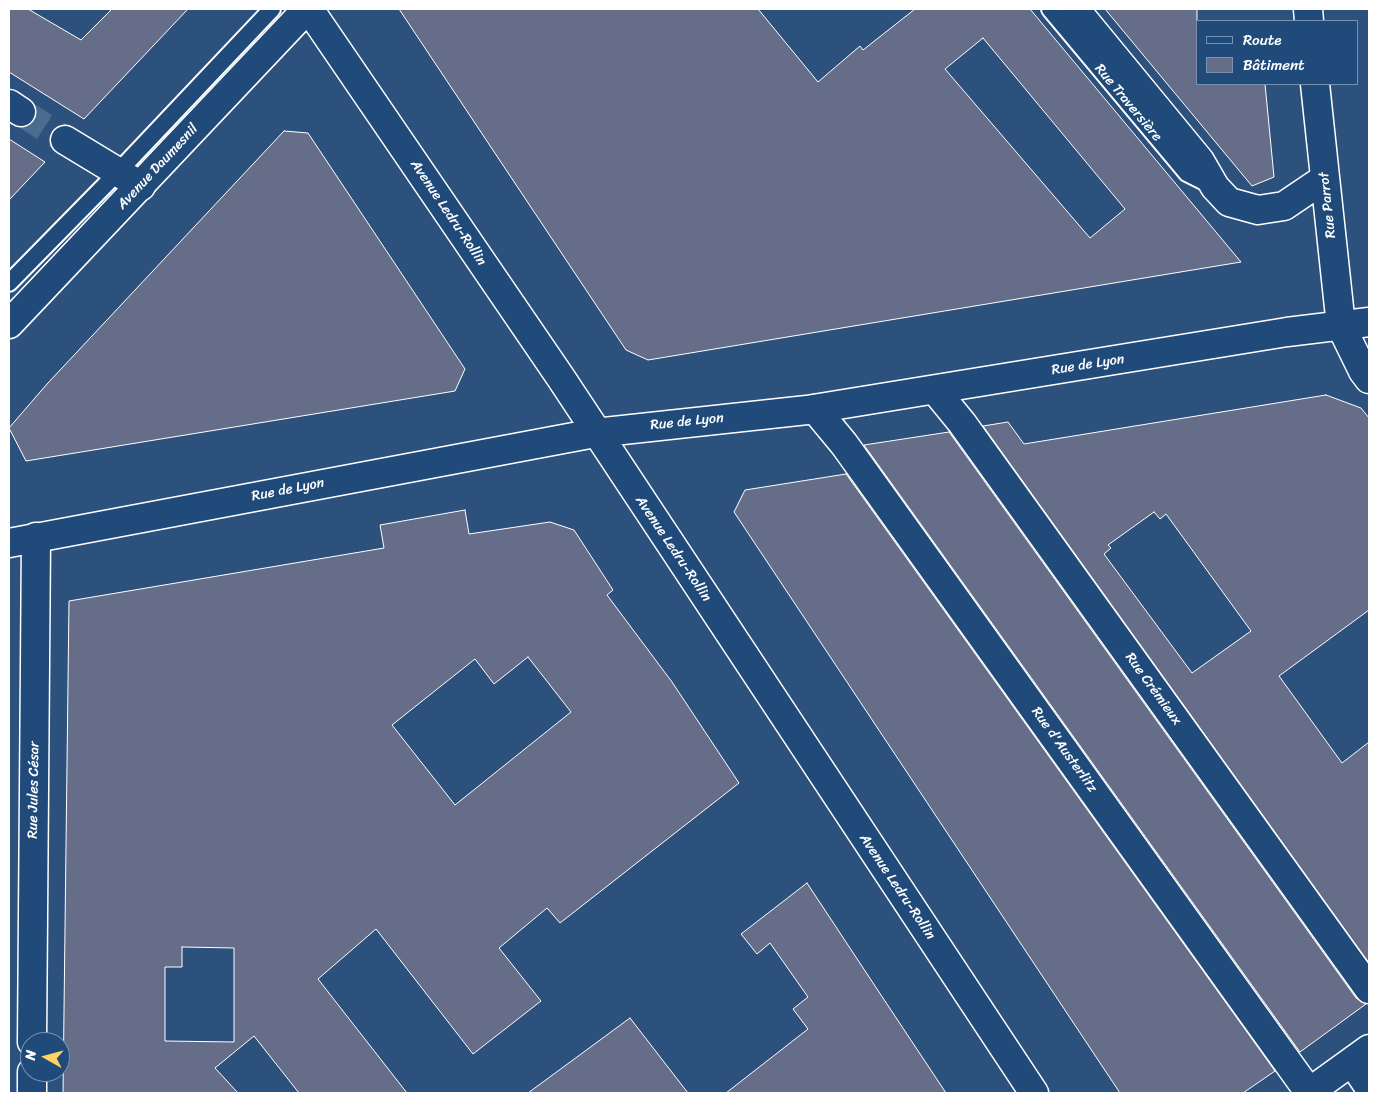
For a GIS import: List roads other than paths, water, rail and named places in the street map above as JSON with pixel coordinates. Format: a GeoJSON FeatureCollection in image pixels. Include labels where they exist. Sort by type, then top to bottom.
{"type":"FeatureCollection","features":[{"type":"Feature","properties":{"kind":"street","name":"Avenue Daumesnil"},"geometry":{"type":"LineString","coordinates":[[9,324],[308,9]]}},
{"type":"Feature","properties":{"kind":"street","name":"Avenue Ledru-Rollin"},"geometry":{"type":"LineString","coordinates":[[308,9],[561,378],[595,433],[1034,1093]]}},
{"type":"Feature","properties":{"kind":"street","name":"Rue Traversière"},"geometry":{"type":"LineString","coordinates":[[1075,9],[1200,162],[1215,187],[1229,202],[1243,208],[1258,210],[1284,206],[1324,179]]}},
{"type":"Feature","properties":{"kind":"street","name":"Rue Parrot"},"geometry":{"type":"LineString","coordinates":[[1315,85],[1341,326]]}},
{"type":"Feature","properties":{"kind":"street"},"geometry":{"type":"LineString","coordinates":[[65,140],[141,186]]}},
{"type":"Feature","properties":{"kind":"street","name":"Rue de Lyon"},"geometry":{"type":"LineString","coordinates":[[9,543],[595,433],[815,409],[1287,332],[1369,322]]}},
{"type":"Feature","properties":{"kind":"street"},"geometry":{"type":"LineString","coordinates":[[1341,326],[1362,371],[1369,379]]}},
{"type":"Feature","properties":{"kind":"street","name":"Rue Crémieux"},"geometry":{"type":"LineString","coordinates":[[935,390],[962,423],[1369,989]]}},
{"type":"Feature","properties":{"kind":"street","name":"Rue d'Austerlitz"},"geometry":{"type":"LineString","coordinates":[[815,409],[844,444],[1308,1093]]}},
{"type":"Feature","properties":{"kind":"street","name":"Rue Jules César"},"geometry":{"type":"LineString","coordinates":[[32,1032],[36,537]]}},
{"type":"Feature","properties":{"kind":"street"},"geometry":{"type":"LineString","coordinates":[[1308,1093],[1360,1056],[1369,1088]]}},
{"type":"Feature","properties":{"kind":"lane","name":"Avenue Daumesnil"},"geometry":{"type":"LineString","coordinates":[[9,283],[117,173],[272,9]]}},
{"type":"Feature","properties":{"kind":"lane","name":"Rue Traversière"},"geometry":{"type":"LineString","coordinates":[[1050,9],[1187,173],[1215,187]]}},
{"type":"Feature","properties":{"kind":"tunnel"},"geometry":{"type":"LineString","coordinates":[[21,112],[65,140]]}}]}
